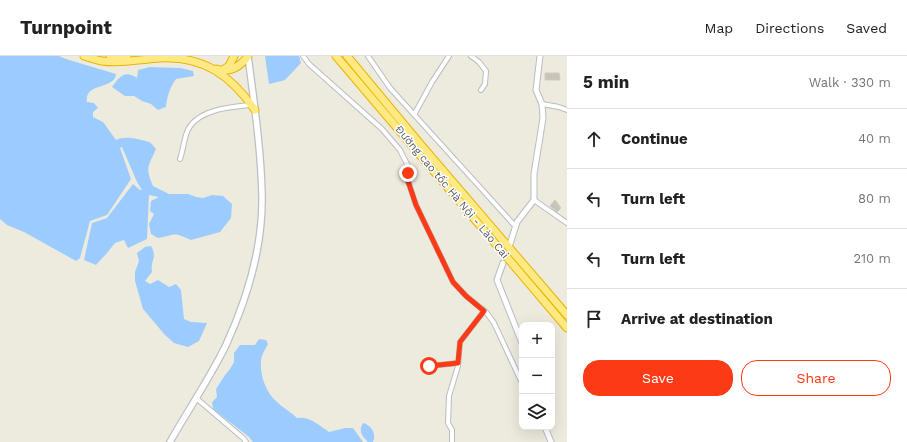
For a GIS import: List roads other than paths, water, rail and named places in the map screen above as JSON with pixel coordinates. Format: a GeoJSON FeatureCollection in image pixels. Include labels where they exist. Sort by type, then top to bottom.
{"type":"FeatureCollection","features":[{"type":"Feature","properties":{"kind":"highway"},"geometry":{"type":"LineString","coordinates":[[84,56],[102,61],[114,62],[170,58],[200,64],[217,70],[228,71],[244,62],[248,56]]}},
{"type":"Feature","properties":{"kind":"highway"},"geometry":{"type":"LineString","coordinates":[[110,56],[127,56]]}},
{"type":"Feature","properties":{"kind":"highway"},"geometry":{"type":"LineString","coordinates":[[217,70],[229,66],[234,56]]}},
{"type":"Feature","properties":{"kind":"highway","name":"Đường cao tốc Hà Nội - Lào Cai"},"geometry":{"type":"LineString","coordinates":[[336,56],[567,328]]}},
{"type":"Feature","properties":{"kind":"highway","name":"Đường cao tốc Hà Nội - Lào Cai"},"geometry":{"type":"LineString","coordinates":[[347,56],[421,145],[567,315]]}},
{"type":"Feature","properties":{"kind":"highway"},"geometry":{"type":"LineString","coordinates":[[217,70],[236,85],[253,108]]}},
{"type":"Feature","properties":{"kind":"main road"},"geometry":{"type":"LineString","coordinates":[[170,442],[226,346],[251,277],[260,231],[262,196],[248,56]]}},
{"type":"Feature","properties":{"kind":"street"},"geometry":{"type":"LineString","coordinates":[[303,56],[382,129],[400,150],[408,166],[408,181],[416,205],[453,282],[466,296],[484,311],[494,323],[519,377]]}},
{"type":"Feature","properties":{"kind":"street"},"geometry":{"type":"LineString","coordinates":[[368,56],[390,88],[414,116],[516,226]]}},
{"type":"Feature","properties":{"kind":"street"},"geometry":{"type":"LineString","coordinates":[[414,116],[432,82],[449,56]]}},
{"type":"Feature","properties":{"kind":"street"},"geometry":{"type":"LineString","coordinates":[[471,56],[486,71],[485,84],[481,90]]}},
{"type":"Feature","properties":{"kind":"street"},"geometry":{"type":"LineString","coordinates":[[510,244],[517,222],[534,200],[534,174],[544,118],[542,104],[536,90],[540,56]]}},
{"type":"Feature","properties":{"kind":"street"},"geometry":{"type":"LineString","coordinates":[[542,104],[567,110]]}},
{"type":"Feature","properties":{"kind":"street"},"geometry":{"type":"LineString","coordinates":[[180,159],[187,132],[196,120],[217,110],[253,108]]}},
{"type":"Feature","properties":{"kind":"street"},"geometry":{"type":"LineString","coordinates":[[534,200],[567,223]]}},
{"type":"Feature","properties":{"kind":"street"},"geometry":{"type":"LineString","coordinates":[[503,263],[498,280],[519,335]]}},
{"type":"Feature","properties":{"kind":"street"},"geometry":{"type":"LineString","coordinates":[[452,442],[452,430],[448,424],[449,396],[458,363],[460,342],[484,311]]}},
{"type":"Feature","properties":{"kind":"street"},"geometry":{"type":"LineString","coordinates":[[429,366],[458,363]]}},
{"type":"Feature","properties":{"kind":"street"},"geometry":{"type":"LineString","coordinates":[[196,398],[246,442]]}},
{"type":"Feature","properties":{"kind":"street"},"geometry":{"type":"LineString","coordinates":[[546,430],[551,442]]}},
{"type":"Feature","properties":{"kind":"water"},"geometry":{"type":"Polygon","coordinates":[[[0,56],[59,56],[116,74],[111,82],[90,91],[87,96],[87,102],[94,103],[98,108],[93,112],[93,117],[103,122],[116,140],[132,138],[149,142],[153,145],[156,149],[149,164],[148,171],[153,186],[169,194],[188,194],[203,198],[212,195],[223,196],[232,204],[231,218],[220,232],[191,240],[180,235],[171,235],[158,238],[151,234],[149,224],[154,214],[150,211],[151,201],[159,197],[149,195],[147,239],[128,248],[124,240],[115,243],[96,265],[84,260],[92,223],[107,218],[133,184],[142,190],[122,147],[120,148],[131,179],[107,215],[90,221],[80,258],[76,261],[24,232],[7,225],[0,219],[0,56]]]}},
{"type":"Feature","properties":{"kind":"water"},"geometry":{"type":"Polygon","coordinates":[[[265,56],[299,56],[301,63],[285,80],[269,84],[265,56]]]}},
{"type":"Feature","properties":{"kind":"water"},"geometry":{"type":"Polygon","coordinates":[[[150,67],[180,68],[193,71],[194,76],[176,79],[169,92],[166,107],[158,110],[151,104],[134,96],[125,96],[112,87],[123,75],[129,74],[137,78],[138,70],[150,67]]]}},
{"type":"Feature","properties":{"kind":"water"},"geometry":{"type":"Polygon","coordinates":[[[151,246],[154,253],[152,272],[145,281],[150,284],[158,280],[169,287],[176,284],[181,290],[184,319],[191,322],[207,323],[199,341],[188,347],[174,343],[165,335],[143,309],[135,281],[135,272],[139,261],[137,253],[145,247],[151,246]]]}},
{"type":"Feature","properties":{"kind":"water"},"geometry":{"type":"Polygon","coordinates":[[[259,339],[266,340],[268,344],[261,359],[264,384],[279,404],[297,418],[306,418],[329,432],[345,428],[353,428],[363,442],[253,442],[249,437],[213,409],[212,402],[217,397],[216,389],[234,362],[234,353],[240,345],[255,345],[259,339]]]}},
{"type":"Feature","properties":{"kind":"water"},"geometry":{"type":"Polygon","coordinates":[[[363,423],[366,424],[374,433],[373,442],[368,442],[362,435],[361,428],[363,423]]]}}]}
